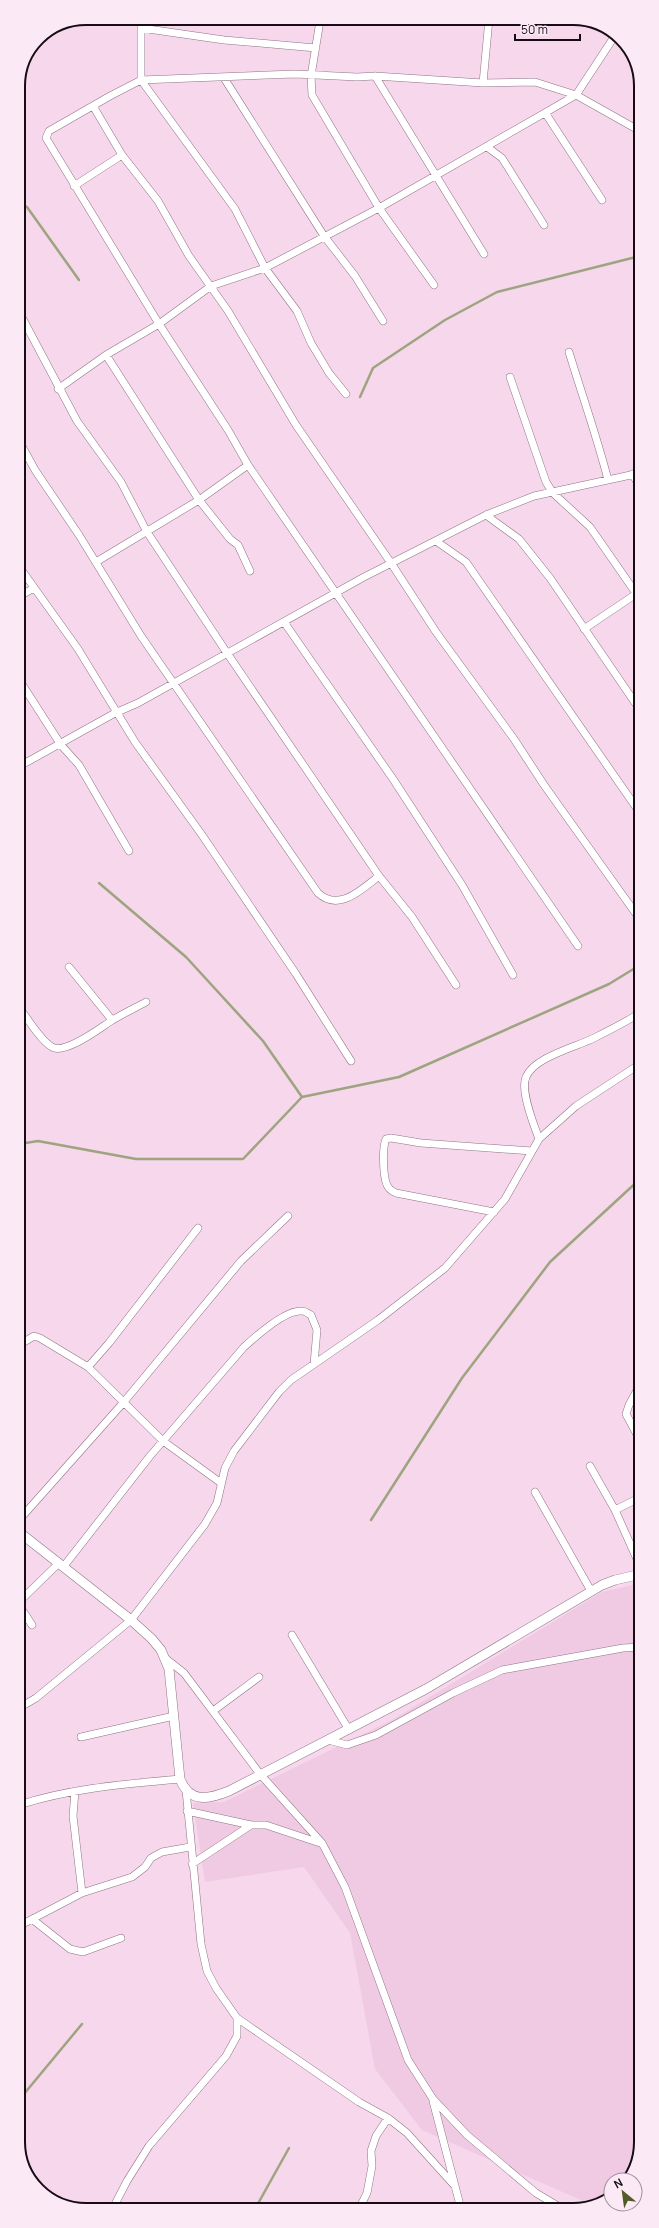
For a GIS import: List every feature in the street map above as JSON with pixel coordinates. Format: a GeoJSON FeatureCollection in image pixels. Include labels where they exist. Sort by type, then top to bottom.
{"type":"FeatureCollection","features":[{"type":"Feature","properties":{"kind":"street"},"geometry":{"type":"LineString","coordinates":[[316,48],[224,40],[141,25],[141,80],[235,209],[264,268],[296,311],[311,343],[329,373],[346,394]]}},
{"type":"Feature","properties":{"kind":"street"},"geometry":{"type":"LineString","coordinates":[[319,25],[311,76],[312,96],[379,208],[434,285]]}},
{"type":"Feature","properties":{"kind":"street"},"geometry":{"type":"LineString","coordinates":[[482,82],[488,25]]}},
{"type":"Feature","properties":{"kind":"street"},"geometry":{"type":"LineString","coordinates":[[58,389],[106,355],[159,324],[212,286],[264,268],[379,208],[435,174],[488,147],[546,114],[576,95],[612,40]]}},
{"type":"Feature","properties":{"kind":"street"},"geometry":{"type":"LineString","coordinates":[[578,946],[483,805],[335,594],[248,465],[228,430],[159,324],[46,138],[49,131],[141,80],[224,78],[295,74],[311,76],[375,76],[482,82],[535,82],[576,95],[634,128]]}},
{"type":"Feature","properties":{"kind":"street"},"geometry":{"type":"LineString","coordinates":[[375,76],[484,254]]}},
{"type":"Feature","properties":{"kind":"street"},"geometry":{"type":"LineString","coordinates":[[224,78],[324,236],[355,276],[383,321]]}},
{"type":"Feature","properties":{"kind":"street"},"geometry":{"type":"LineString","coordinates":[[93,106],[122,155],[158,201],[189,256],[212,286],[296,425],[391,563],[436,632],[514,739],[544,785],[634,911]]}},
{"type":"Feature","properties":{"kind":"street"},"geometry":{"type":"LineString","coordinates":[[546,114],[602,200]]}},
{"type":"Feature","properties":{"kind":"street"},"geometry":{"type":"LineString","coordinates":[[488,147],[502,158],[544,225]]}},
{"type":"Feature","properties":{"kind":"street"},"geometry":{"type":"LineString","coordinates":[[74,186],[122,155]]}},
{"type":"Feature","properties":{"kind":"street"},"geometry":{"type":"LineString","coordinates":[[25,324],[58,389],[77,421],[121,482],[147,532],[227,653],[379,876],[412,917],[456,985]]}},
{"type":"Feature","properties":{"kind":"street"},"geometry":{"type":"LineString","coordinates":[[569,352],[585,407],[598,442],[608,480]]}},
{"type":"Feature","properties":{"kind":"street"},"geometry":{"type":"LineString","coordinates":[[106,355],[200,500],[230,539],[238,545],[250,571]]}},
{"type":"Feature","properties":{"kind":"street"},"geometry":{"type":"LineString","coordinates":[[510,377],[546,482],[553,493],[590,527],[634,591]]}},
{"type":"Feature","properties":{"kind":"street"},"geometry":{"type":"LineString","coordinates":[[25,452],[35,470],[96,562],[172,683],[318,893],[325,899],[341,900],[353,895],[379,876]]}},
{"type":"Feature","properties":{"kind":"street"},"geometry":{"type":"LineString","coordinates":[[96,562],[200,500],[248,465]]}},
{"type":"Feature","properties":{"kind":"street"},"geometry":{"type":"LineString","coordinates":[[25,763],[61,745],[115,713],[138,703],[391,563],[486,515],[534,496],[553,493],[632,474],[634,477]]}},
{"type":"Feature","properties":{"kind":"street"},"geometry":{"type":"LineString","coordinates":[[486,515],[519,539],[550,578],[634,701]]}},
{"type":"Feature","properties":{"kind":"street"},"geometry":{"type":"LineString","coordinates":[[436,541],[466,562],[634,804]]}},
{"type":"Feature","properties":{"kind":"street"},"geometry":{"type":"LineString","coordinates":[[25,574],[78,649],[115,713],[202,835],[296,974],[351,1061]]}},
{"type":"Feature","properties":{"kind":"street"},"geometry":{"type":"LineString","coordinates":[[25,593],[34,588]]}},
{"type":"Feature","properties":{"kind":"street"},"geometry":{"type":"LineString","coordinates":[[584,629],[634,599]]}},
{"type":"Feature","properties":{"kind":"street"},"geometry":{"type":"LineString","coordinates":[[284,622],[393,779],[462,885],[513,975]]}},
{"type":"Feature","properties":{"kind":"street"},"geometry":{"type":"LineString","coordinates":[[25,689],[61,745],[79,765],[129,851]]}},
{"type":"Feature","properties":{"kind":"street"},"geometry":{"type":"LineString","coordinates":[[69,968],[112,1020]]}},
{"type":"Feature","properties":{"kind":"street"},"geometry":{"type":"LineString","coordinates":[[25,1015],[49,1044],[58,1049],[81,1040],[112,1020],[146,1002]]}},
{"type":"Feature","properties":{"kind":"street"},"geometry":{"type":"LineString","coordinates":[[539,1140],[525,1088],[526,1078],[532,1067],[551,1056],[593,1038],[634,1015]]}},
{"type":"Feature","properties":{"kind":"street"},"geometry":{"type":"LineString","coordinates":[[25,1704],[36,1698],[131,1620],[205,1524],[216,1503],[225,1468],[234,1451],[279,1392],[291,1380],[378,1320],[445,1268],[505,1199],[539,1140],[576,1106],[634,1068]]}},
{"type":"Feature","properties":{"kind":"street"},"geometry":{"type":"LineString","coordinates":[[494,1212],[396,1193],[390,1190],[386,1184],[383,1146],[386,1139],[391,1138],[421,1142],[532,1151]]}},
{"type":"Feature","properties":{"kind":"street"},"geometry":{"type":"LineString","coordinates":[[25,1513],[123,1403],[241,1261],[288,1216]]}},
{"type":"Feature","properties":{"kind":"street"},"geometry":{"type":"LineString","coordinates":[[88,1367],[109,1343],[198,1228]]}},
{"type":"Feature","properties":{"kind":"street"},"geometry":{"type":"LineString","coordinates":[[25,1596],[61,1565],[163,1441],[244,1347],[279,1320],[302,1311],[311,1315],[317,1330],[314,1364]]}},
{"type":"Feature","properties":{"kind":"street"},"geometry":{"type":"LineString","coordinates":[[25,1341],[34,1336],[40,1338],[88,1367],[163,1441],[221,1482]]}},
{"type":"Feature","properties":{"kind":"street"},"geometry":{"type":"LineString","coordinates":[[634,1395],[626,1414],[634,1430]]}},
{"type":"Feature","properties":{"kind":"street"},"geometry":{"type":"LineString","coordinates":[[590,1466],[615,1510],[634,1552]]}},
{"type":"Feature","properties":{"kind":"street"},"geometry":{"type":"LineString","coordinates":[[535,1492],[591,1591]]}},
{"type":"Feature","properties":{"kind":"street"},"geometry":{"type":"LineString","coordinates":[[615,1510],[634,1500]]}},
{"type":"Feature","properties":{"kind":"street"},"geometry":{"type":"LineString","coordinates":[[25,1537],[131,1620],[152,1639],[165,1658],[169,1669],[180,1779],[186,1790],[190,1847],[201,1944],[207,1971],[216,1988],[237,2018],[353,2098],[388,2118],[407,2133],[454,2185]]}},
{"type":"Feature","properties":{"kind":"street"},"geometry":{"type":"LineString","coordinates":[[186,1790],[200,1798],[208,1798],[229,1791],[426,1689],[591,1591],[615,1580],[634,1576]]}},
{"type":"Feature","properties":{"kind":"street"},"geometry":{"type":"LineString","coordinates":[[25,1614],[32,1624]]}},
{"type":"Feature","properties":{"kind":"street"},"geometry":{"type":"LineString","coordinates":[[292,1635],[349,1730]]}},
{"type":"Feature","properties":{"kind":"street"},"geometry":{"type":"LineString","coordinates":[[328,1740],[347,1745],[376,1735],[453,1693],[502,1670],[623,1648],[634,1647]]}},
{"type":"Feature","properties":{"kind":"street"},"geometry":{"type":"LineString","coordinates":[[165,1658],[184,1673],[260,1774],[322,1844],[345,1887],[408,2060],[433,2099],[468,2135],[530,2188],[554,2203]]}},
{"type":"Feature","properties":{"kind":"street"},"geometry":{"type":"LineString","coordinates":[[213,1710],[258,1677]]}},
{"type":"Feature","properties":{"kind":"street"},"geometry":{"type":"LineString","coordinates":[[81,1737],[174,1716]]}},
{"type":"Feature","properties":{"kind":"street"},"geometry":{"type":"LineString","coordinates":[[25,1804],[100,1786],[180,1779]]}},
{"type":"Feature","properties":{"kind":"street"},"geometry":{"type":"LineString","coordinates":[[75,1791],[73,1816],[82,1893]]}},
{"type":"Feature","properties":{"kind":"street"},"geometry":{"type":"LineString","coordinates":[[187,1811],[251,1825],[266,1825],[280,1828],[322,1844]]}},
{"type":"Feature","properties":{"kind":"street"},"geometry":{"type":"LineString","coordinates":[[192,1864],[251,1825]]}},
{"type":"Feature","properties":{"kind":"street"},"geometry":{"type":"LineString","coordinates":[[25,1923],[82,1893],[132,1877],[145,1867],[151,1858],[162,1852],[190,1847]]}},
{"type":"Feature","properties":{"kind":"street"},"geometry":{"type":"LineString","coordinates":[[32,1919],[70,1949],[83,1952],[121,1938]]}},
{"type":"Feature","properties":{"kind":"street"},"geometry":{"type":"LineString","coordinates":[[116,2203],[149,2146],[226,2056],[237,2036],[237,2018]]}},
{"type":"Feature","properties":{"kind":"street"},"geometry":{"type":"LineString","coordinates":[[433,2099],[459,2203]]}},
{"type":"Feature","properties":{"kind":"street"},"geometry":{"type":"LineString","coordinates":[[362,2203],[367,2193],[372,2166],[371,2151],[376,2136],[388,2118]]}},
{"type":"Feature","properties":{"kind":"shaded area"},"geometry":{"type":"Polygon","coordinates":[[[634,1585],[634,2142],[631,2162],[626,2172],[603,2172],[603,2195],[593,2200],[585,2202],[422,2130],[375,2069],[350,1933],[304,1867],[205,1882],[193,1803],[224,1802],[392,1720],[602,1592],[634,1585]]]}},
{"type":"Feature","properties":{"kind":"waterway"},"geometry":{"type":"LineString","coordinates":[[25,206],[79,280]]}},
{"type":"Feature","properties":{"kind":"waterway"},"geometry":{"type":"LineString","coordinates":[[360,397],[373,368],[445,320],[497,292],[634,258]]}},
{"type":"Feature","properties":{"kind":"waterway"},"geometry":{"type":"LineString","coordinates":[[99,883],[186,957],[263,1041],[302,1097]]}},
{"type":"Feature","properties":{"kind":"waterway"},"geometry":{"type":"LineString","coordinates":[[25,1143],[38,1141],[136,1159],[243,1159],[302,1097],[399,1077],[609,984],[634,969]]}},
{"type":"Feature","properties":{"kind":"waterway"},"geometry":{"type":"LineString","coordinates":[[371,1520],[462,1378],[550,1262],[634,1185]]}},
{"type":"Feature","properties":{"kind":"waterway"},"geometry":{"type":"LineString","coordinates":[[25,2093],[82,2024]]}},
{"type":"Feature","properties":{"kind":"waterway"},"geometry":{"type":"LineString","coordinates":[[258,2203],[289,2148]]}}]}
